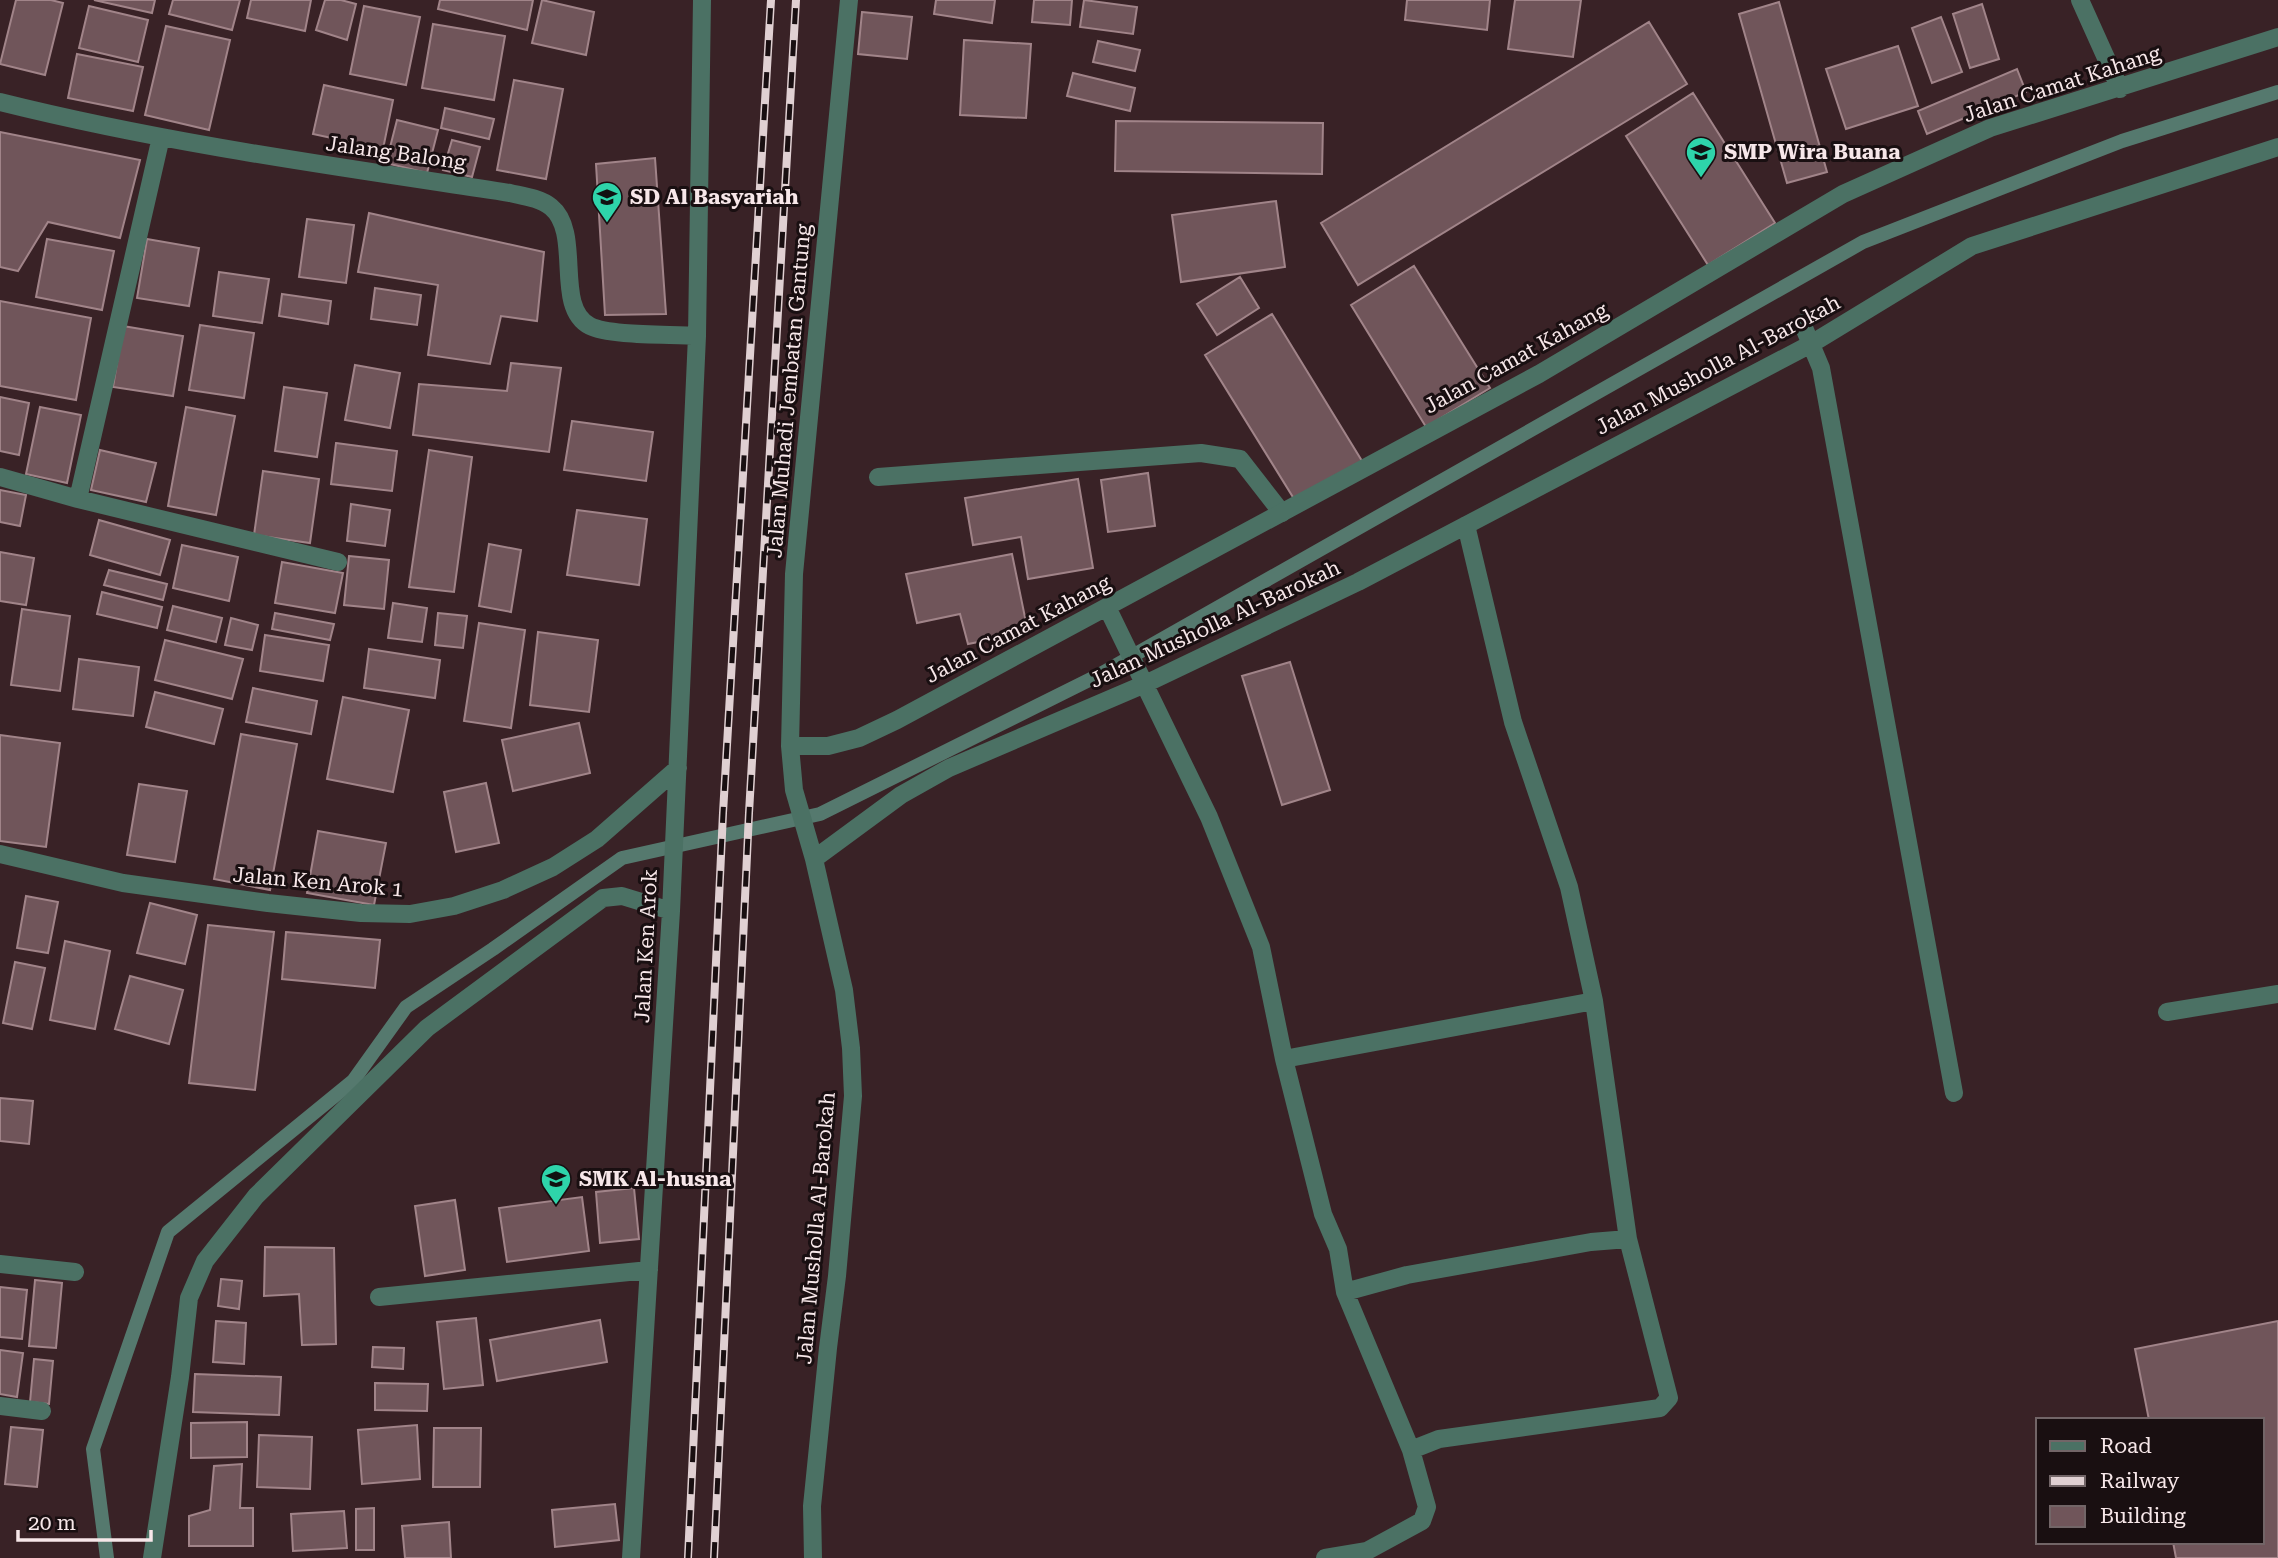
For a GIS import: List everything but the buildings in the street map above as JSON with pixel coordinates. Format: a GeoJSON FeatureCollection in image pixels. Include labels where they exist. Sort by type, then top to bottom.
{"type":"FeatureCollection","features":[{"type":"Feature","properties":{"kind":"street","name":"Jalan Ken Arok"},"geometry":{"type":"LineString","coordinates":[[631,1558],[678,768],[697,336],[702,0]]}},
{"type":"Feature","properties":{"kind":"street","name":"Jalan Muhadi Jembatan Gantung"},"geometry":{"type":"LineString","coordinates":[[812,852],[794,790],[790,746],[794,573],[849,0]]}},
{"type":"Feature","properties":{"kind":"street"},"geometry":{"type":"LineString","coordinates":[[2080,0],[2120,89]]}},
{"type":"Feature","properties":{"kind":"street","name":"Jalan Camat Kahang"},"geometry":{"type":"LineString","coordinates":[[790,746],[828,746],[859,738],[1109,610],[1539,374],[1843,194],[1990,128],[2278,37]]}},
{"type":"Feature","properties":{"kind":"street","name":"Jalang Balong"},"geometry":{"type":"LineString","coordinates":[[0,102],[69,120],[161,137],[534,199],[549,205],[561,218],[576,313],[588,325],[605,331],[697,336]]}},
{"type":"Feature","properties":{"kind":"street"},"geometry":{"type":"LineString","coordinates":[[78,499],[161,137]]}},
{"type":"Feature","properties":{"kind":"street","name":"Jalan Musholla Al-Barokah"},"geometry":{"type":"LineString","coordinates":[[813,1558],[812,1506],[846,1194],[853,1096],[844,990],[812,852],[949,768],[1145,684],[1358,582],[1811,344],[1972,246],[2278,147]]}},
{"type":"Feature","properties":{"kind":"street"},"geometry":{"type":"LineString","coordinates":[[1802,323],[1824,382],[1954,1093]]}},
{"type":"Feature","properties":{"kind":"street"},"geometry":{"type":"LineString","coordinates":[[878,477],[1201,453],[1240,459],[1282,513]]}},
{"type":"Feature","properties":{"kind":"street"},"geometry":{"type":"LineString","coordinates":[[0,477],[78,499],[338,562]]}},
{"type":"Feature","properties":{"kind":"street"},"geometry":{"type":"LineString","coordinates":[[1411,1450],[1439,1439],[1497,1429],[1637,1413],[1660,1408],[1669,1398],[1628,1239],[1594,1001],[1569,887],[1513,722],[1466,525]]}},
{"type":"Feature","properties":{"kind":"street"},"geometry":{"type":"LineString","coordinates":[[1109,610],[1209,817],[1261,947],[1284,1059],[1323,1214],[1338,1250],[1345,1292],[1411,1450],[1427,1507],[1422,1521],[1367,1551],[1325,1558]]}},
{"type":"Feature","properties":{"kind":"street","name":"Jalan Ken Arok 1"},"geometry":{"type":"LineString","coordinates":[[0,854],[124,883],[268,903],[410,914],[454,906],[503,890],[553,867],[597,839],[678,768]]}},
{"type":"Feature","properties":{"kind":"street"},"geometry":{"type":"LineString","coordinates":[[152,1558],[180,1377],[189,1298],[205,1261],[231,1226],[264,1187],[426,1028],[603,898],[622,896],[671,904]]}},
{"type":"Feature","properties":{"kind":"street"},"geometry":{"type":"LineString","coordinates":[[2167,1012],[2278,995]]}},
{"type":"Feature","properties":{"kind":"street"},"geometry":{"type":"LineString","coordinates":[[1284,1059],[1594,1001]]}},
{"type":"Feature","properties":{"kind":"street"},"geometry":{"type":"LineString","coordinates":[[1345,1292],[1407,1275],[1591,1242],[1628,1239]]}},
{"type":"Feature","properties":{"kind":"street"},"geometry":{"type":"LineString","coordinates":[[0,1264],[75,1272]]}},
{"type":"Feature","properties":{"kind":"street"},"geometry":{"type":"LineString","coordinates":[[379,1297],[649,1270]]}},
{"type":"Feature","properties":{"kind":"street"},"geometry":{"type":"LineString","coordinates":[[0,1406],[42,1411]]}},
{"type":"Feature","properties":{"kind":"waterway"},"geometry":{"type":"LineString","coordinates":[[107,1558],[93,1449],[168,1232],[353,1081],[406,1007],[622,858],[820,814],[1097,676],[1863,242],[2122,141],[2278,92]]}},
{"type":"Feature","properties":{"kind":"railway"},"geometry":{"type":"LineString","coordinates":[[688,1558],[723,813],[771,0]]}},
{"type":"Feature","properties":{"kind":"railway"},"geometry":{"type":"LineString","coordinates":[[714,1558],[749,813],[796,0]]}},
{"type":"Feature","properties":{"kind":"place","name":"SMP Wira Buana"},"geometry":{"type":"Point","coordinates":[1701,179]}},
{"type":"Feature","properties":{"kind":"place","name":"SD Al Basyariah"},"geometry":{"type":"Point","coordinates":[607,224]}},
{"type":"Feature","properties":{"kind":"place","name":"SMK Al-husna"},"geometry":{"type":"Point","coordinates":[556,1206]}}]}
